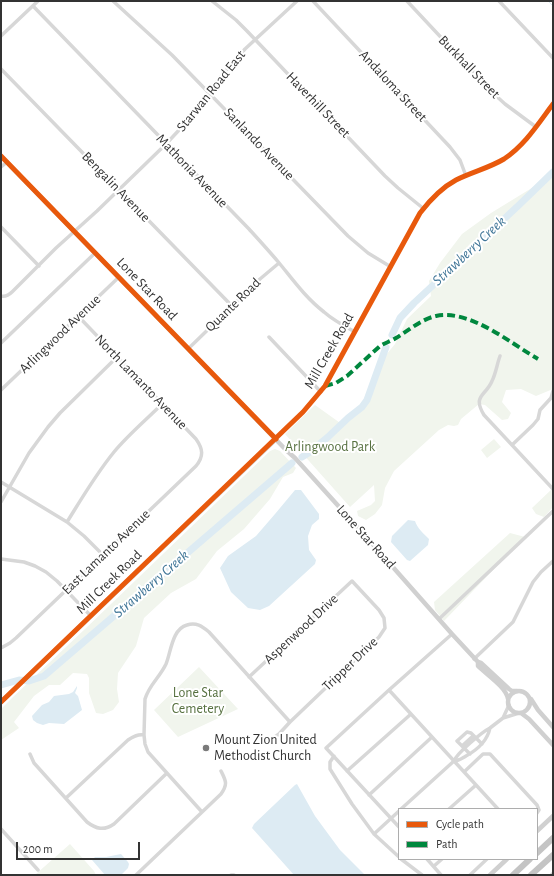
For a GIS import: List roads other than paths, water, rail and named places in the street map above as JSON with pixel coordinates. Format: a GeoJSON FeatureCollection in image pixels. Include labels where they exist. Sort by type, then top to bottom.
{"type":"FeatureCollection","features":[{"type":"Feature","properties":{"kind":"highway"},"geometry":{"type":"LineString","coordinates":[[538,852],[553,838]]}},
{"type":"Feature","properties":{"kind":"highway"},"geometry":{"type":"LineString","coordinates":[[531,875],[553,855]]}},
{"type":"Feature","properties":{"kind":"highway"},"geometry":{"type":"LineString","coordinates":[[513,875],[529,860]]}},
{"type":"Feature","properties":{"kind":"street"},"geometry":{"type":"LineString","coordinates":[[1,36],[38,1]]}},
{"type":"Feature","properties":{"kind":"street","name":"Sanlando Avenue"},"geometry":{"type":"LineString","coordinates":[[113,1],[154,37],[348,236],[368,253],[391,267]]}},
{"type":"Feature","properties":{"kind":"street","name":"Haverhill Street"},"geometry":{"type":"LineString","coordinates":[[212,1],[218,3],[256,40],[385,176],[424,209]]}},
{"type":"Feature","properties":{"kind":"street","name":"Starwan Road East"},"geometry":{"type":"LineString","coordinates":[[2,296],[8,295],[12,292],[166,144],[195,113],[245,48],[256,40],[297,1]]}},
{"type":"Feature","properties":{"kind":"street","name":"Andaloma Street"},"geometry":{"type":"LineString","coordinates":[[313,1],[445,140],[456,153],[466,176]]}},
{"type":"Feature","properties":{"kind":"street","name":"Burkhall Street"},"geometry":{"type":"LineString","coordinates":[[407,1],[493,93],[536,127]]}},
{"type":"Feature","properties":{"kind":"street"},"geometry":{"type":"LineString","coordinates":[[498,1],[553,58]]}},
{"type":"Feature","properties":{"kind":"street","name":"Mathonia Avenue"},"geometry":{"type":"LineString","coordinates":[[32,6],[249,229],[302,291],[323,312],[355,332]]}},
{"type":"Feature","properties":{"kind":"street","name":"Bengalin Avenue"},"geometry":{"type":"LineString","coordinates":[[1,68],[232,306]]}},
{"type":"Feature","properties":{"kind":"street","name":"Mill Creek Road"},"geometry":{"type":"LineString","coordinates":[[1,702],[303,412],[321,392],[332,374],[424,209],[433,197],[457,180],[503,159],[522,144],[553,104]]}},
{"type":"Feature","properties":{"kind":"street","name":"Lone Star Road"},"geometry":{"type":"LineString","coordinates":[[1,156],[295,458],[476,660],[508,689],[516,691]]}},
{"type":"Feature","properties":{"kind":"street"},"geometry":{"type":"LineString","coordinates":[[1,167],[7,162]]}},
{"type":"Feature","properties":{"kind":"street"},"geometry":{"type":"LineString","coordinates":[[1,227],[39,266]]}},
{"type":"Feature","properties":{"kind":"street"},"geometry":{"type":"LineString","coordinates":[[1,343],[95,252]]}},
{"type":"Feature","properties":{"kind":"street","name":"Quante Road"},"geometry":{"type":"LineString","coordinates":[[188,349],[279,263]]}},
{"type":"Feature","properties":{"kind":"street","name":"Arlingwood Avenue"},"geometry":{"type":"LineString","coordinates":[[1,390],[119,277]]}},
{"type":"Feature","properties":{"kind":"street","name":"North Lamanto Avenue"},"geometry":{"type":"LineString","coordinates":[[78,316],[196,439],[202,451]]}},
{"type":"Feature","properties":{"kind":"street"},"geometry":{"type":"LineString","coordinates":[[269,337],[321,392]]}},
{"type":"Feature","properties":{"kind":"street"},"geometry":{"type":"LineString","coordinates":[[500,356],[492,383],[482,394],[479,400],[480,409],[552,486]]}},
{"type":"Feature","properties":{"kind":"street"},"geometry":{"type":"LineString","coordinates":[[1,502],[29,453],[48,427],[60,413],[117,357]]}},
{"type":"Feature","properties":{"kind":"street"},"geometry":{"type":"LineString","coordinates":[[512,444],[538,419],[540,410],[551,398],[553,391]]}},
{"type":"Feature","properties":{"kind":"street"},"geometry":{"type":"LineString","coordinates":[[67,522],[105,463],[135,430],[162,404]]}},
{"type":"Feature","properties":{"kind":"street","name":"East Lamanto Avenue"},"geometry":{"type":"LineString","coordinates":[[1,648],[16,638],[196,466],[200,461],[202,451]]}},
{"type":"Feature","properties":{"kind":"street"},"geometry":{"type":"LineString","coordinates":[[1,482],[67,522],[103,555]]}},
{"type":"Feature","properties":{"kind":"street"},"geometry":{"type":"LineString","coordinates":[[438,619],[553,511]]}},
{"type":"Feature","properties":{"kind":"street"},"geometry":{"type":"LineString","coordinates":[[1,559],[24,562],[46,572],[91,616]]}},
{"type":"Feature","properties":{"kind":"street"},"geometry":{"type":"LineString","coordinates":[[476,660],[513,622],[533,582],[553,561]]}},
{"type":"Feature","properties":{"kind":"street","name":"Aspenwood Drive"},"geometry":{"type":"LineString","coordinates":[[249,677],[352,581]]}},
{"type":"Feature","properties":{"kind":"street","name":"Tripper Drive"},"geometry":{"type":"LineString","coordinates":[[272,740],[379,637],[384,628],[384,618],[379,610],[352,581]]}},
{"type":"Feature","properties":{"kind":"street"},"geometry":{"type":"LineString","coordinates":[[202,812],[148,752],[145,744],[146,694],[166,663],[179,629],[184,625],[196,624],[209,632],[290,722]]}},
{"type":"Feature","properties":{"kind":"street"},"geometry":{"type":"LineString","coordinates":[[398,827],[326,748],[452,634]]}},
{"type":"Feature","properties":{"kind":"street","name":"Lone Star Road"},"geometry":{"type":"LineString","coordinates":[[476,660],[478,666],[504,691],[508,696],[508,699]]}},
{"type":"Feature","properties":{"kind":"street"},"geometry":{"type":"LineString","coordinates":[[389,690],[497,808]]}},
{"type":"Feature","properties":{"kind":"street"},"geometry":{"type":"LineString","coordinates":[[553,727],[525,692],[516,691],[511,694],[508,699],[512,710],[529,719],[553,745]]}},
{"type":"Feature","properties":{"kind":"street"},"geometry":{"type":"LineString","coordinates":[[402,808],[454,761],[455,756],[475,737],[503,718],[524,712],[529,708],[530,698]]}},
{"type":"Feature","properties":{"kind":"street"},"geometry":{"type":"LineString","coordinates":[[503,718],[509,705]]}},
{"type":"Feature","properties":{"kind":"street"},"geometry":{"type":"LineString","coordinates":[[348,771],[411,714]]}},
{"type":"Feature","properties":{"kind":"street"},"geometry":{"type":"LineString","coordinates":[[454,761],[459,761],[477,750],[489,734],[490,728]]}},
{"type":"Feature","properties":{"kind":"street"},"geometry":{"type":"LineString","coordinates":[[470,754],[457,741],[468,732],[482,744]]}},
{"type":"Feature","properties":{"kind":"street"},"geometry":{"type":"LineString","coordinates":[[66,798],[128,740],[134,736],[144,735]]}},
{"type":"Feature","properties":{"kind":"street"},"geometry":{"type":"LineString","coordinates":[[369,795],[432,737]]}},
{"type":"Feature","properties":{"kind":"street"},"geometry":{"type":"LineString","coordinates":[[30,754],[34,763],[87,822],[96,828],[109,828],[167,773]]}},
{"type":"Feature","properties":{"kind":"street"},"geometry":{"type":"LineString","coordinates":[[464,772],[483,754],[490,754],[537,805],[538,808]]}},
{"type":"Feature","properties":{"kind":"street"},"geometry":{"type":"LineString","coordinates":[[334,756],[330,762],[330,769],[352,804],[374,834],[398,856]]}},
{"type":"Feature","properties":{"kind":"street"},"geometry":{"type":"LineString","coordinates":[[136,875],[221,794],[225,789],[226,783],[221,771]]}},
{"type":"Feature","properties":{"kind":"street"},"geometry":{"type":"LineString","coordinates":[[450,808],[476,785]]}},
{"type":"Feature","properties":{"kind":"street"},"geometry":{"type":"LineString","coordinates":[[374,834],[398,812]]}},
{"type":"Feature","properties":{"kind":"street"},"geometry":{"type":"LineString","coordinates":[[538,830],[553,816]]}},
{"type":"Feature","properties":{"kind":"street"},"geometry":{"type":"LineString","coordinates":[[1,829],[38,870]]}},
{"type":"Feature","properties":{"kind":"street"},"geometry":{"type":"LineString","coordinates":[[403,860],[422,875]]}},
{"type":"Feature","properties":{"kind":"street"},"geometry":{"type":"LineString","coordinates":[[428,860],[441,875]]}},
{"type":"Feature","properties":{"kind":"street"},"geometry":{"type":"LineString","coordinates":[[434,866],[441,860]]}},
{"type":"Feature","properties":{"kind":"street"},"geometry":{"type":"LineString","coordinates":[[470,875],[486,860]]}},
{"type":"Feature","properties":{"kind":"street"},"geometry":{"type":"LineString","coordinates":[[490,875],[506,860]]}},
{"type":"Feature","properties":{"kind":"waterway"},"geometry":{"type":"LineString","coordinates":[[548,1],[553,6]]}},
{"type":"Feature","properties":{"kind":"waterway","name":"Strawberry Creek"},"geometry":{"type":"LineString","coordinates":[[392,335],[400,318],[414,303],[553,172]]}},
{"type":"Feature","properties":{"kind":"waterway","name":"Strawberry Creek"},"geometry":{"type":"LineString","coordinates":[[302,457],[310,452],[362,407],[367,400],[386,347]]}},
{"type":"Feature","properties":{"kind":"waterway","name":"Strawberry Creek"},"geometry":{"type":"LineString","coordinates":[[1,685],[19,680],[29,681],[44,676],[292,463]]}},
{"type":"Feature","properties":{"kind":"place","name":"Mount Zion United Methodist Church"},"geometry":{"type":"Point","coordinates":[206,748]}},
{"type":"Feature","properties":{"kind":"park label","name":"Arlingwood Park"},"geometry":{"type":"Point","coordinates":[330,447]}},
{"type":"Feature","properties":{"kind":"park label","name":"Lone Star Cemetery"},"geometry":{"type":"Point","coordinates":[198,702]}}]}
